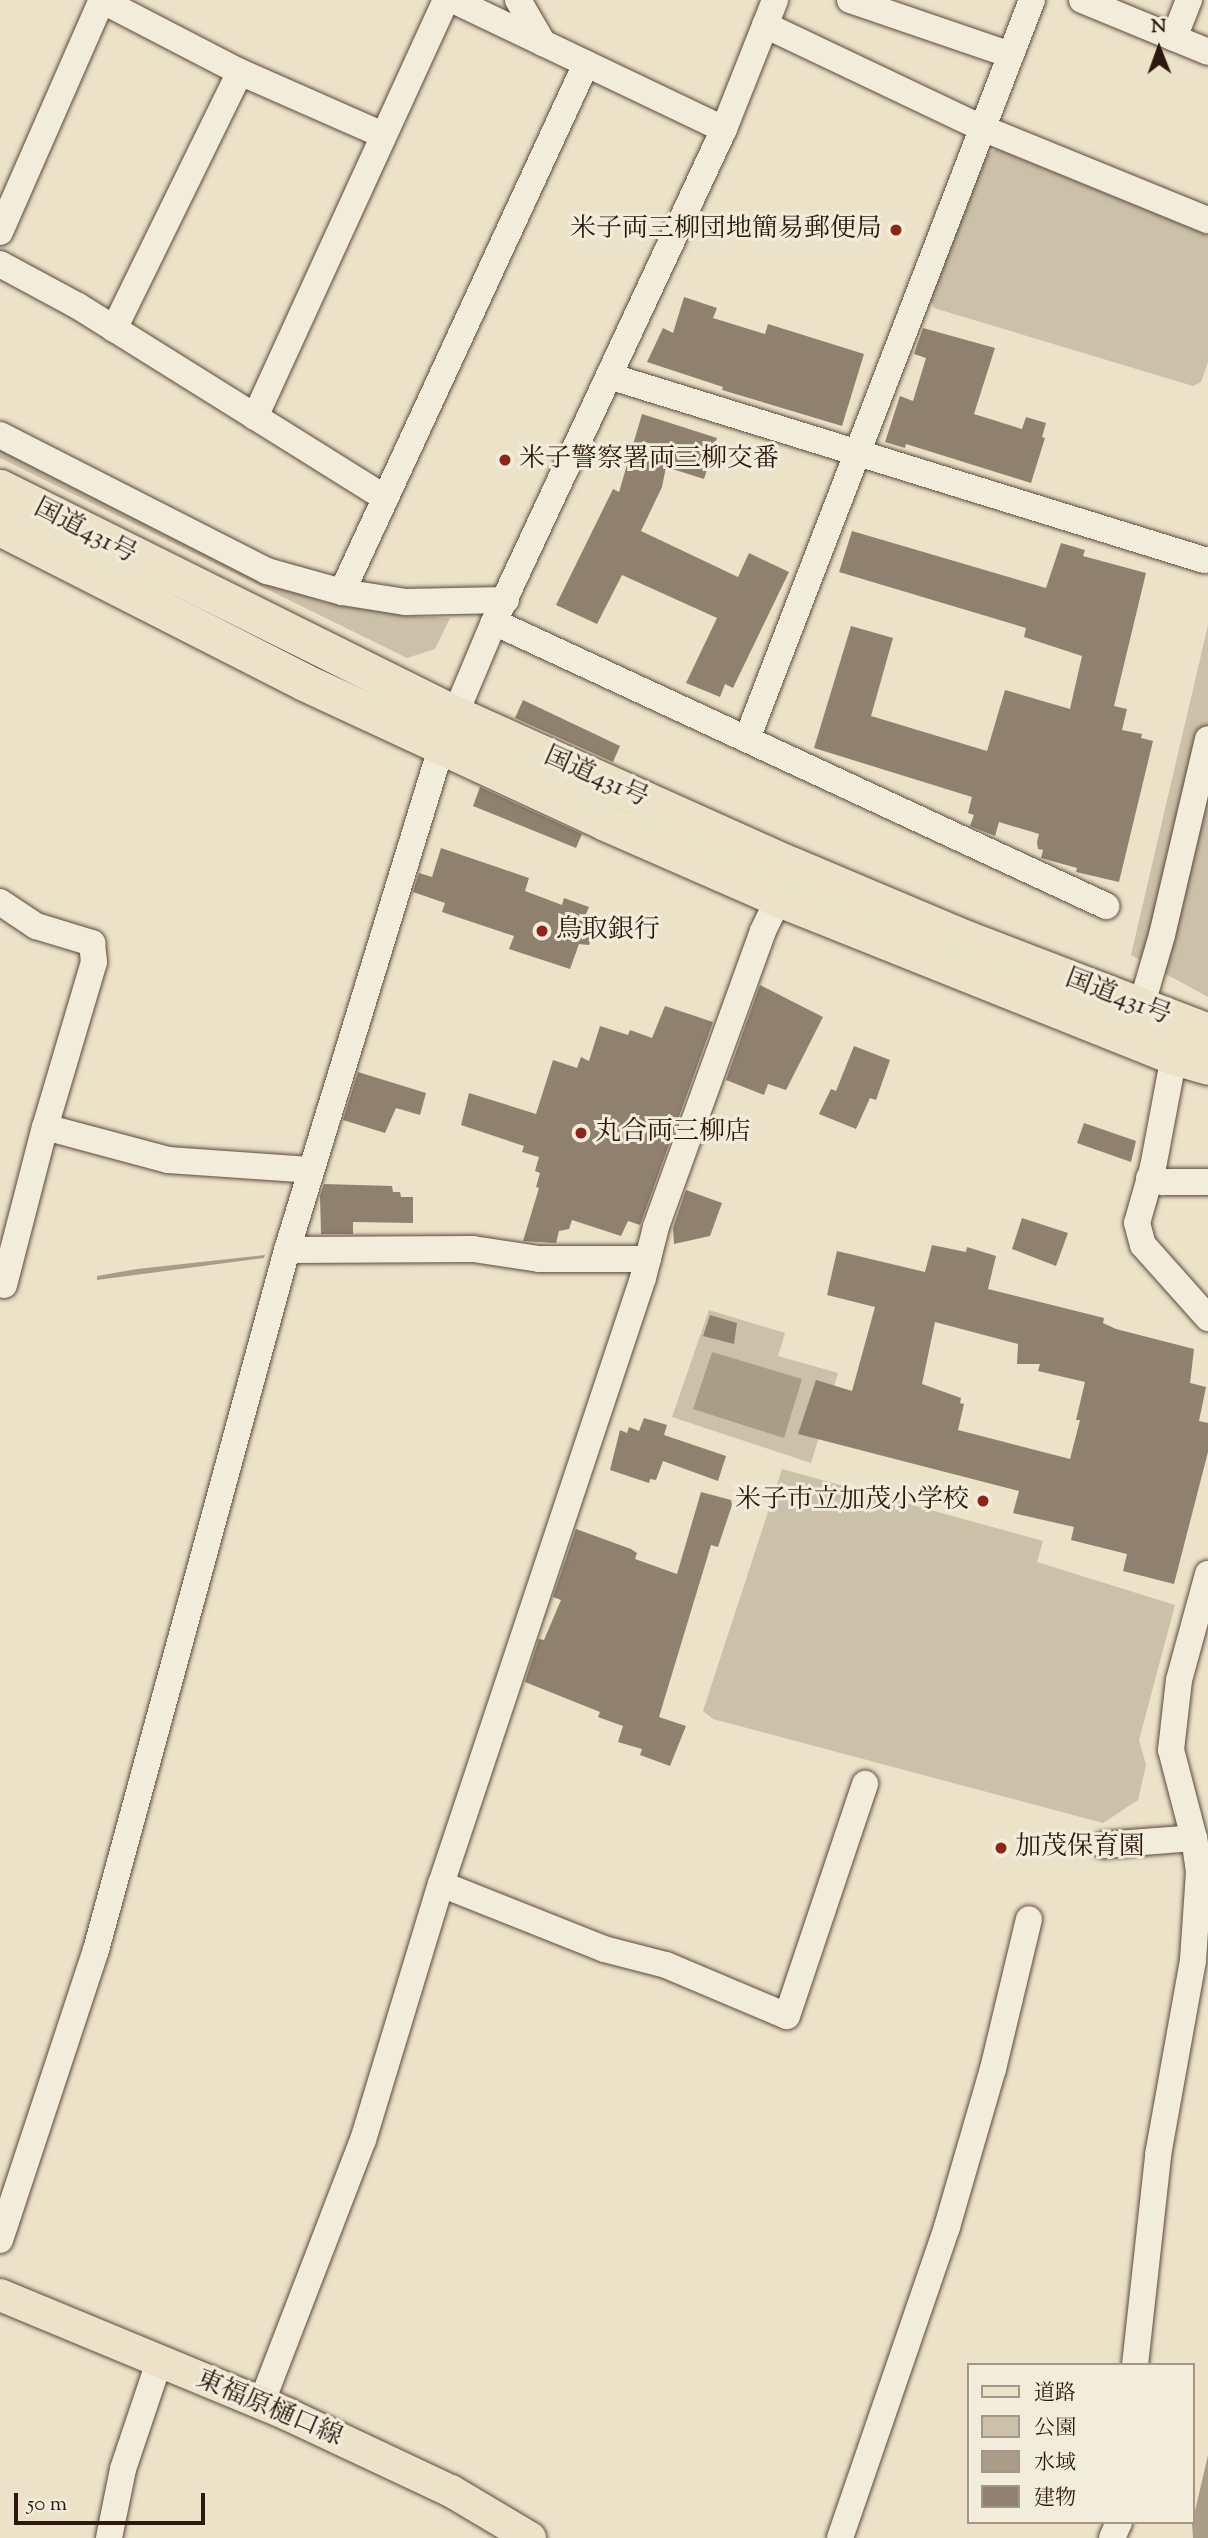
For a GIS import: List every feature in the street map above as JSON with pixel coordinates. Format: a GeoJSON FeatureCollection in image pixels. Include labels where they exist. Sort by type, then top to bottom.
{"type":"FeatureCollection","features":[{"type":"Feature","properties":{"kind":"highway","name":"国道431号"},"geometry":{"type":"LineString","coordinates":[[0,488],[454,713],[793,866],[966,939],[1141,1007],[1199,1055]]}},
{"type":"Feature","properties":{"kind":"highway","name":"国道431号"},"geometry":{"type":"LineString","coordinates":[[0,527],[441,748],[779,898],[1199,1055]]}},
{"type":"Feature","properties":{"kind":"main road","name":"東福原樋口線"},"geometry":{"type":"LineString","coordinates":[[0,2295],[261,2404],[452,2491],[519,2535]]}},
{"type":"Feature","properties":{"kind":"street"},"geometry":{"type":"LineString","coordinates":[[0,232],[101,0],[240,72],[383,135]]}},
{"type":"Feature","properties":{"kind":"street"},"geometry":{"type":"LineString","coordinates":[[255,418],[446,0]]}},
{"type":"Feature","properties":{"kind":"street"},"geometry":{"type":"LineString","coordinates":[[453,0],[724,129]]}},
{"type":"Feature","properties":{"kind":"street"},"geometry":{"type":"LineString","coordinates":[[518,0],[542,43]]}},
{"type":"Feature","properties":{"kind":"street"},"geometry":{"type":"LineString","coordinates":[[0,2240],[96,1950],[287,1250],[441,748],[500,611],[724,129],[775,0]]}},
{"type":"Feature","properties":{"kind":"street"},"geometry":{"type":"LineString","coordinates":[[850,0],[1011,55]]}},
{"type":"Feature","properties":{"kind":"street"},"geometry":{"type":"LineString","coordinates":[[747,739],[1032,0]]}},
{"type":"Feature","properties":{"kind":"street"},"geometry":{"type":"LineString","coordinates":[[1082,0],[1208,52]]}},
{"type":"Feature","properties":{"kind":"street"},"geometry":{"type":"LineString","coordinates":[[1174,38],[1189,0]]}},
{"type":"Feature","properties":{"kind":"street"},"geometry":{"type":"LineString","coordinates":[[765,25],[982,128],[1208,220]]}},
{"type":"Feature","properties":{"kind":"street"},"geometry":{"type":"LineString","coordinates":[[342,592],[586,64]]}},
{"type":"Feature","properties":{"kind":"street"},"geometry":{"type":"LineString","coordinates":[[114,329],[240,72]]}},
{"type":"Feature","properties":{"kind":"street"},"geometry":{"type":"LineString","coordinates":[[0,264],[114,329],[385,498]]}},
{"type":"Feature","properties":{"kind":"street"},"geometry":{"type":"LineString","coordinates":[[609,376],[857,455],[1204,560]]}},
{"type":"Feature","properties":{"kind":"street"},"geometry":{"type":"LineString","coordinates":[[0,435],[267,571],[342,592],[406,602],[500,611],[747,739],[1107,906]]}},
{"type":"Feature","properties":{"kind":"street"},"geometry":{"type":"LineString","coordinates":[[1141,1007],[1162,935],[1208,739]]}},
{"type":"Feature","properties":{"kind":"street"},"geometry":{"type":"LineString","coordinates":[[261,2404],[363,2140],[441,1884],[648,1259],[759,944],[779,898]]}},
{"type":"Feature","properties":{"kind":"street"},"geometry":{"type":"LineString","coordinates":[[0,902],[36,926],[92,943],[94,962],[45,1127],[4,1285]]}},
{"type":"Feature","properties":{"kind":"street"},"geometry":{"type":"LineString","coordinates":[[1199,1055],[1149,1178],[1137,1223],[1140,1236],[1151,1254],[1208,1318]]}},
{"type":"Feature","properties":{"kind":"street"},"geometry":{"type":"LineString","coordinates":[[45,1127],[168,1160],[310,1170]]}},
{"type":"Feature","properties":{"kind":"street"},"geometry":{"type":"LineString","coordinates":[[1149,1178],[1163,1182],[1208,1182]]}},
{"type":"Feature","properties":{"kind":"street"},"geometry":{"type":"LineString","coordinates":[[287,1250],[473,1249],[538,1259],[648,1259]]}},
{"type":"Feature","properties":{"kind":"street"},"geometry":{"type":"LineString","coordinates":[[1135,2363],[1158,2155],[1193,1960],[1199,1872],[1194,1838],[1171,1750],[1179,1680],[1208,1574]]}},
{"type":"Feature","properties":{"kind":"street"},"geometry":{"type":"LineString","coordinates":[[441,1884],[604,1949],[666,1965],[787,2016],[865,1784]]}},
{"type":"Feature","properties":{"kind":"street"},"geometry":{"type":"LineString","coordinates":[[1104,1845],[1194,1838]]}},
{"type":"Feature","properties":{"kind":"street"},"geometry":{"type":"LineString","coordinates":[[840,2538],[947,2227],[993,2069],[1029,1919]]}},
{"type":"Feature","properties":{"kind":"street"},"geometry":{"type":"LineString","coordinates":[[109,2538],[123,2469],[159,2362]]}},
{"type":"Feature","properties":{"kind":"green space"},"geometry":{"type":"Polygon","coordinates":[[[997,149],[1208,235],[1208,362],[1201,382],[1193,386],[934,308],[929,297],[984,156],[997,149]]]}},
{"type":"Feature","properties":{"kind":"green space"},"geometry":{"type":"Polygon","coordinates":[[[0,448],[293,591],[324,602],[406,616],[450,618],[435,649],[407,658],[0,458],[0,448]]]}},
{"type":"Feature","properties":{"kind":"green space"},"geometry":{"type":"Polygon","coordinates":[[[1208,625],[1208,997],[1131,955],[1208,625]]]}},
{"type":"Feature","properties":{"kind":"green space"},"geometry":{"type":"Polygon","coordinates":[[[709,1310],[785,1333],[778,1356],[838,1373],[811,1463],[672,1417],[709,1310]]]}},
{"type":"Feature","properties":{"kind":"green space"},"geometry":{"type":"Polygon","coordinates":[[[782,1469],[1043,1541],[1037,1562],[1175,1605],[1139,1740],[1146,1765],[1138,1800],[1103,1823],[713,1719],[703,1711],[782,1469]]]}},
{"type":"Feature","properties":{"kind":"water"},"geometry":{"type":"Polygon","coordinates":[[[265,1255],[264,1258],[97,1280],[97,1276],[137,1269],[265,1255]]]}},
{"type":"Feature","properties":{"kind":"water"},"geometry":{"type":"Polygon","coordinates":[[[712,1352],[802,1379],[784,1438],[693,1409],[712,1352]]]}},
{"type":"Feature","properties":{"kind":"water"},"geometry":{"type":"Polygon","coordinates":[[[1208,2455],[1208,2538],[1193,2538],[1194,2515],[1208,2455]]]}},
{"type":"Feature","properties":{"kind":"building"},"geometry":{"type":"Polygon","coordinates":[[[684,297],[717,308],[713,318],[765,334],[768,324],[864,354],[842,426],[722,390],[723,387],[647,362],[663,328],[673,333],[684,297]]]}},
{"type":"Feature","properties":{"kind":"building"},"geometry":{"type":"Polygon","coordinates":[[[923,328],[995,348],[974,414],[1022,429],[1026,417],[1046,423],[1042,437],[1045,438],[1031,483],[906,444],[905,448],[885,442],[900,396],[913,401],[926,358],[914,354],[923,328]]]}},
{"type":"Feature","properties":{"kind":"building"},"geometry":{"type":"Polygon","coordinates":[[[642,414],[717,438],[704,479],[666,467],[662,487],[641,531],[738,577],[749,553],[789,572],[733,688],[725,684],[720,697],[686,683],[717,618],[622,575],[597,624],[556,605],[613,489],[619,492],[642,414]]]}},
{"type":"Feature","properties":{"kind":"building"},"geometry":{"type":"Polygon","coordinates":[[[852,531],[1046,588],[1061,543],[1085,550],[1083,556],[1146,573],[1114,706],[1127,709],[1122,730],[1142,734],[1141,738],[1153,741],[1119,882],[1076,872],[1077,868],[1041,858],[1043,850],[1038,849],[1037,842],[1039,834],[999,822],[995,836],[970,826],[974,815],[968,813],[972,797],[814,748],[851,626],[893,638],[871,716],[987,751],[1005,690],[1070,709],[1082,656],[1024,637],[1026,628],[839,572],[852,531]]]}},
{"type":"Feature","properties":{"kind":"building"},"geometry":{"type":"Polygon","coordinates":[[[523,700],[620,746],[613,762],[515,718],[523,700]]]}},
{"type":"Feature","properties":{"kind":"building"},"geometry":{"type":"Polygon","coordinates":[[[480,787],[582,834],[576,848],[473,806],[480,787]]]}},
{"type":"Feature","properties":{"kind":"building"},"geometry":{"type":"Polygon","coordinates":[[[441,848],[529,878],[525,891],[562,905],[564,898],[589,907],[586,914],[598,919],[589,945],[579,944],[570,969],[509,949],[514,936],[442,912],[445,903],[413,892],[419,873],[432,877],[441,848]]]}},
{"type":"Feature","properties":{"kind":"building"},"geometry":{"type":"Polygon","coordinates":[[[760,985],[823,1017],[786,1090],[768,1084],[764,1095],[726,1080],[760,985]]]}},
{"type":"Feature","properties":{"kind":"building"},"geometry":{"type":"Polygon","coordinates":[[[665,1006],[713,1022],[640,1225],[628,1221],[621,1236],[572,1220],[569,1229],[559,1231],[556,1243],[523,1241],[539,1188],[536,1187],[540,1173],[535,1171],[539,1157],[522,1152],[524,1146],[461,1125],[469,1093],[536,1114],[553,1060],[577,1068],[581,1057],[589,1061],[600,1026],[628,1035],[630,1030],[652,1038],[665,1006]]]}},
{"type":"Feature","properties":{"kind":"building"},"geometry":{"type":"Polygon","coordinates":[[[854,1046],[890,1060],[876,1100],[870,1098],[856,1129],[819,1114],[831,1089],[836,1091],[854,1046]]]}},
{"type":"Feature","properties":{"kind":"building"},"geometry":{"type":"Polygon","coordinates":[[[358,1072],[426,1093],[420,1115],[396,1108],[385,1133],[343,1120],[358,1072]]]}},
{"type":"Feature","properties":{"kind":"building"},"geometry":{"type":"Polygon","coordinates":[[[1084,1123],[1136,1141],[1131,1162],[1077,1143],[1084,1123]]]}},
{"type":"Feature","properties":{"kind":"building"},"geometry":{"type":"Polygon","coordinates":[[[324,1184],[392,1186],[393,1192],[400,1192],[401,1197],[413,1197],[413,1223],[353,1222],[353,1234],[321,1234],[320,1196],[324,1184]]]}},
{"type":"Feature","properties":{"kind":"building"},"geometry":{"type":"Polygon","coordinates":[[[686,1190],[722,1203],[710,1236],[674,1244],[673,1228],[686,1190]]]}},
{"type":"Feature","properties":{"kind":"building"},"geometry":{"type":"Polygon","coordinates":[[[1022,1218],[1068,1233],[1056,1266],[1012,1249],[1022,1218]]]}},
{"type":"Feature","properties":{"kind":"building"},"geometry":{"type":"Polygon","coordinates":[[[932,1245],[966,1252],[967,1247],[996,1256],[988,1289],[1104,1318],[1103,1323],[1116,1329],[1194,1349],[1190,1383],[1206,1387],[1199,1421],[1208,1423],[1208,1452],[1174,1584],[1123,1571],[1127,1554],[1071,1540],[1074,1527],[1013,1513],[1019,1491],[798,1434],[816,1380],[852,1391],[875,1307],[827,1295],[837,1251],[925,1272],[932,1245]],[[935,1322],[922,1384],[961,1398],[960,1403],[964,1404],[958,1430],[1070,1459],[1080,1420],[1076,1420],[1085,1382],[1038,1371],[1040,1364],[1017,1364],[1018,1344],[935,1322]]]}},
{"type":"Feature","properties":{"kind":"building"},"geometry":{"type":"Polygon","coordinates":[[[710,1315],[737,1323],[734,1344],[703,1336],[710,1315]]]}},
{"type":"Feature","properties":{"kind":"building"},"geometry":{"type":"Polygon","coordinates":[[[644,1418],[667,1425],[664,1435],[726,1456],[718,1481],[663,1461],[656,1480],[650,1479],[649,1483],[610,1470],[620,1430],[627,1433],[629,1427],[639,1431],[644,1418]]]}},
{"type":"Feature","properties":{"kind":"building"},"geometry":{"type":"Polygon","coordinates":[[[701,1492],[731,1500],[732,1505],[718,1547],[711,1545],[659,1717],[686,1726],[670,1766],[640,1755],[642,1749],[618,1742],[623,1726],[598,1717],[600,1712],[525,1682],[539,1639],[544,1640],[561,1600],[553,1597],[576,1529],[631,1549],[637,1553],[635,1559],[677,1574],[701,1492]]]}},
{"type":"Feature","properties":{"kind":"place","name":"米子両三柳団地簡易郵便局"},"geometry":{"type":"Point","coordinates":[896,230]}},
{"type":"Feature","properties":{"kind":"place","name":"米子警察署両三柳交番"},"geometry":{"type":"Point","coordinates":[505,460]}},
{"type":"Feature","properties":{"kind":"place","name":"鳥取銀行"},"geometry":{"type":"Point","coordinates":[542,931]}},
{"type":"Feature","properties":{"kind":"place","name":"丸合両三柳店"},"geometry":{"type":"Point","coordinates":[581,1133]}},
{"type":"Feature","properties":{"kind":"place","name":"米子市立加茂小学校"},"geometry":{"type":"Point","coordinates":[983,1501]}},
{"type":"Feature","properties":{"kind":"place","name":"加茂保育園"},"geometry":{"type":"Point","coordinates":[1001,1848]}}]}
